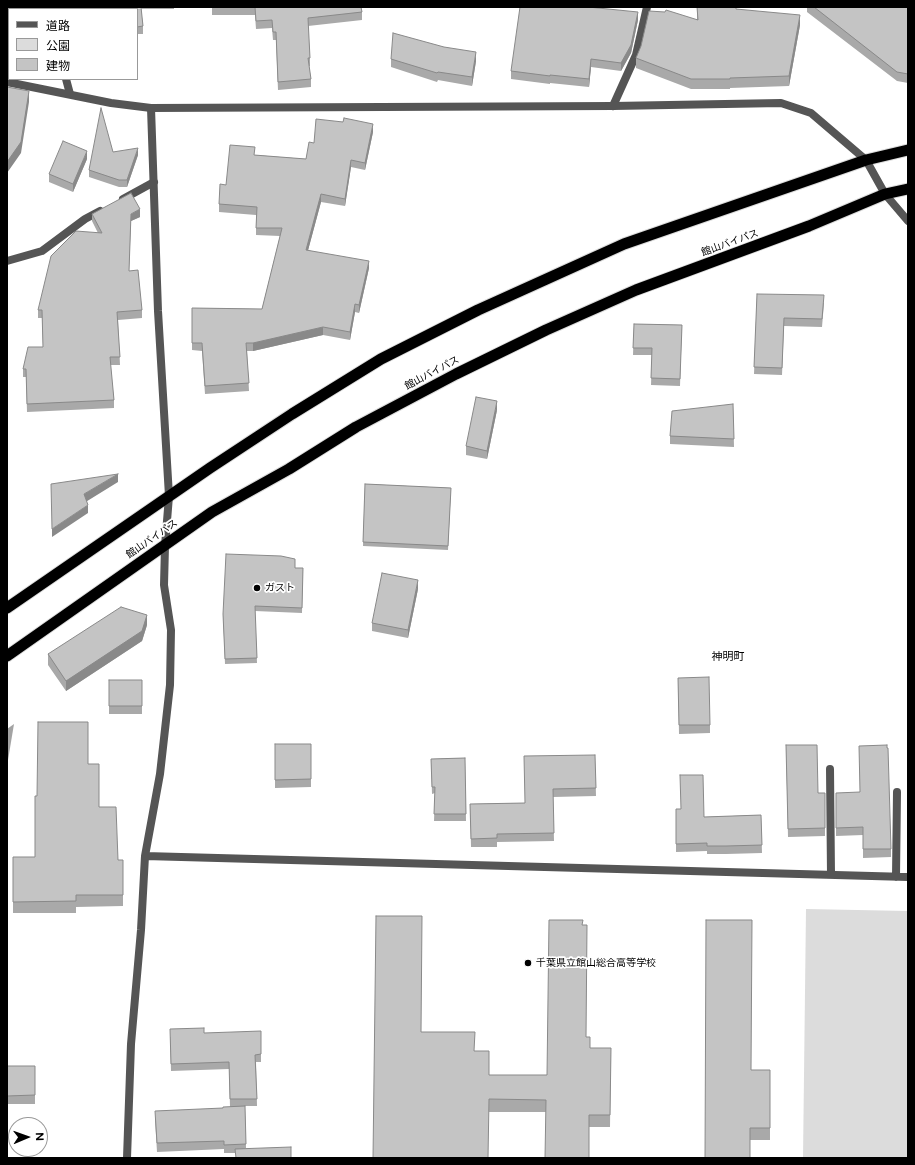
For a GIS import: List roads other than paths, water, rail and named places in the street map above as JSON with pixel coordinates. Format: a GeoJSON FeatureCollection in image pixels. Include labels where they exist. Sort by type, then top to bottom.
{"type":"FeatureCollection","features":[{"type":"Feature","properties":{"kind":"highway"},"geometry":{"type":"LineString","coordinates":[[7,608],[169,496],[292,414],[381,359],[478,310],[624,244],[866,160],[908,150]]}},
{"type":"Feature","properties":{"kind":"highway","name":"館山バイパス"},"geometry":{"type":"LineString","coordinates":[[7,656],[212,512],[289,469],[356,427],[456,374],[546,330],[636,290],[809,226],[885,194],[908,189]]}},
{"type":"Feature","properties":{"kind":"street"},"geometry":{"type":"LineString","coordinates":[[613,106],[636,55],[647,7]]}},
{"type":"Feature","properties":{"kind":"street"},"geometry":{"type":"LineString","coordinates":[[66,80],[70,94]]}},
{"type":"Feature","properties":{"kind":"street"},"geometry":{"type":"LineString","coordinates":[[7,82],[112,103],[151,108],[613,106],[781,103],[810,113],[866,160],[885,194],[908,221]]}},
{"type":"Feature","properties":{"kind":"street"},"geometry":{"type":"LineString","coordinates":[[127,1158],[131,1044],[141,930],[145,856],[160,774],[170,685],[171,630],[164,585],[169,496],[158,311],[151,108]]}},
{"type":"Feature","properties":{"kind":"street"},"geometry":{"type":"LineString","coordinates":[[7,261],[42,251],[85,220],[154,182]]}},
{"type":"Feature","properties":{"kind":"street"},"geometry":{"type":"LineString","coordinates":[[830,769],[831,875]]}},
{"type":"Feature","properties":{"kind":"street"},"geometry":{"type":"LineString","coordinates":[[896,877],[897,792]]}},
{"type":"Feature","properties":{"kind":"street"},"geometry":{"type":"LineString","coordinates":[[145,856],[908,877]]}},
{"type":"Feature","properties":{"kind":"place","name":"ガスト"},"geometry":{"type":"Point","coordinates":[257,588]}},
{"type":"Feature","properties":{"kind":"place","name":"千葉県立館山総合高等学校"},"geometry":{"type":"Point","coordinates":[528,963]}},
{"type":"Feature","properties":{"kind":"district","name":"神明町"},"geometry":{"type":"Point","coordinates":[728,657]}}]}
